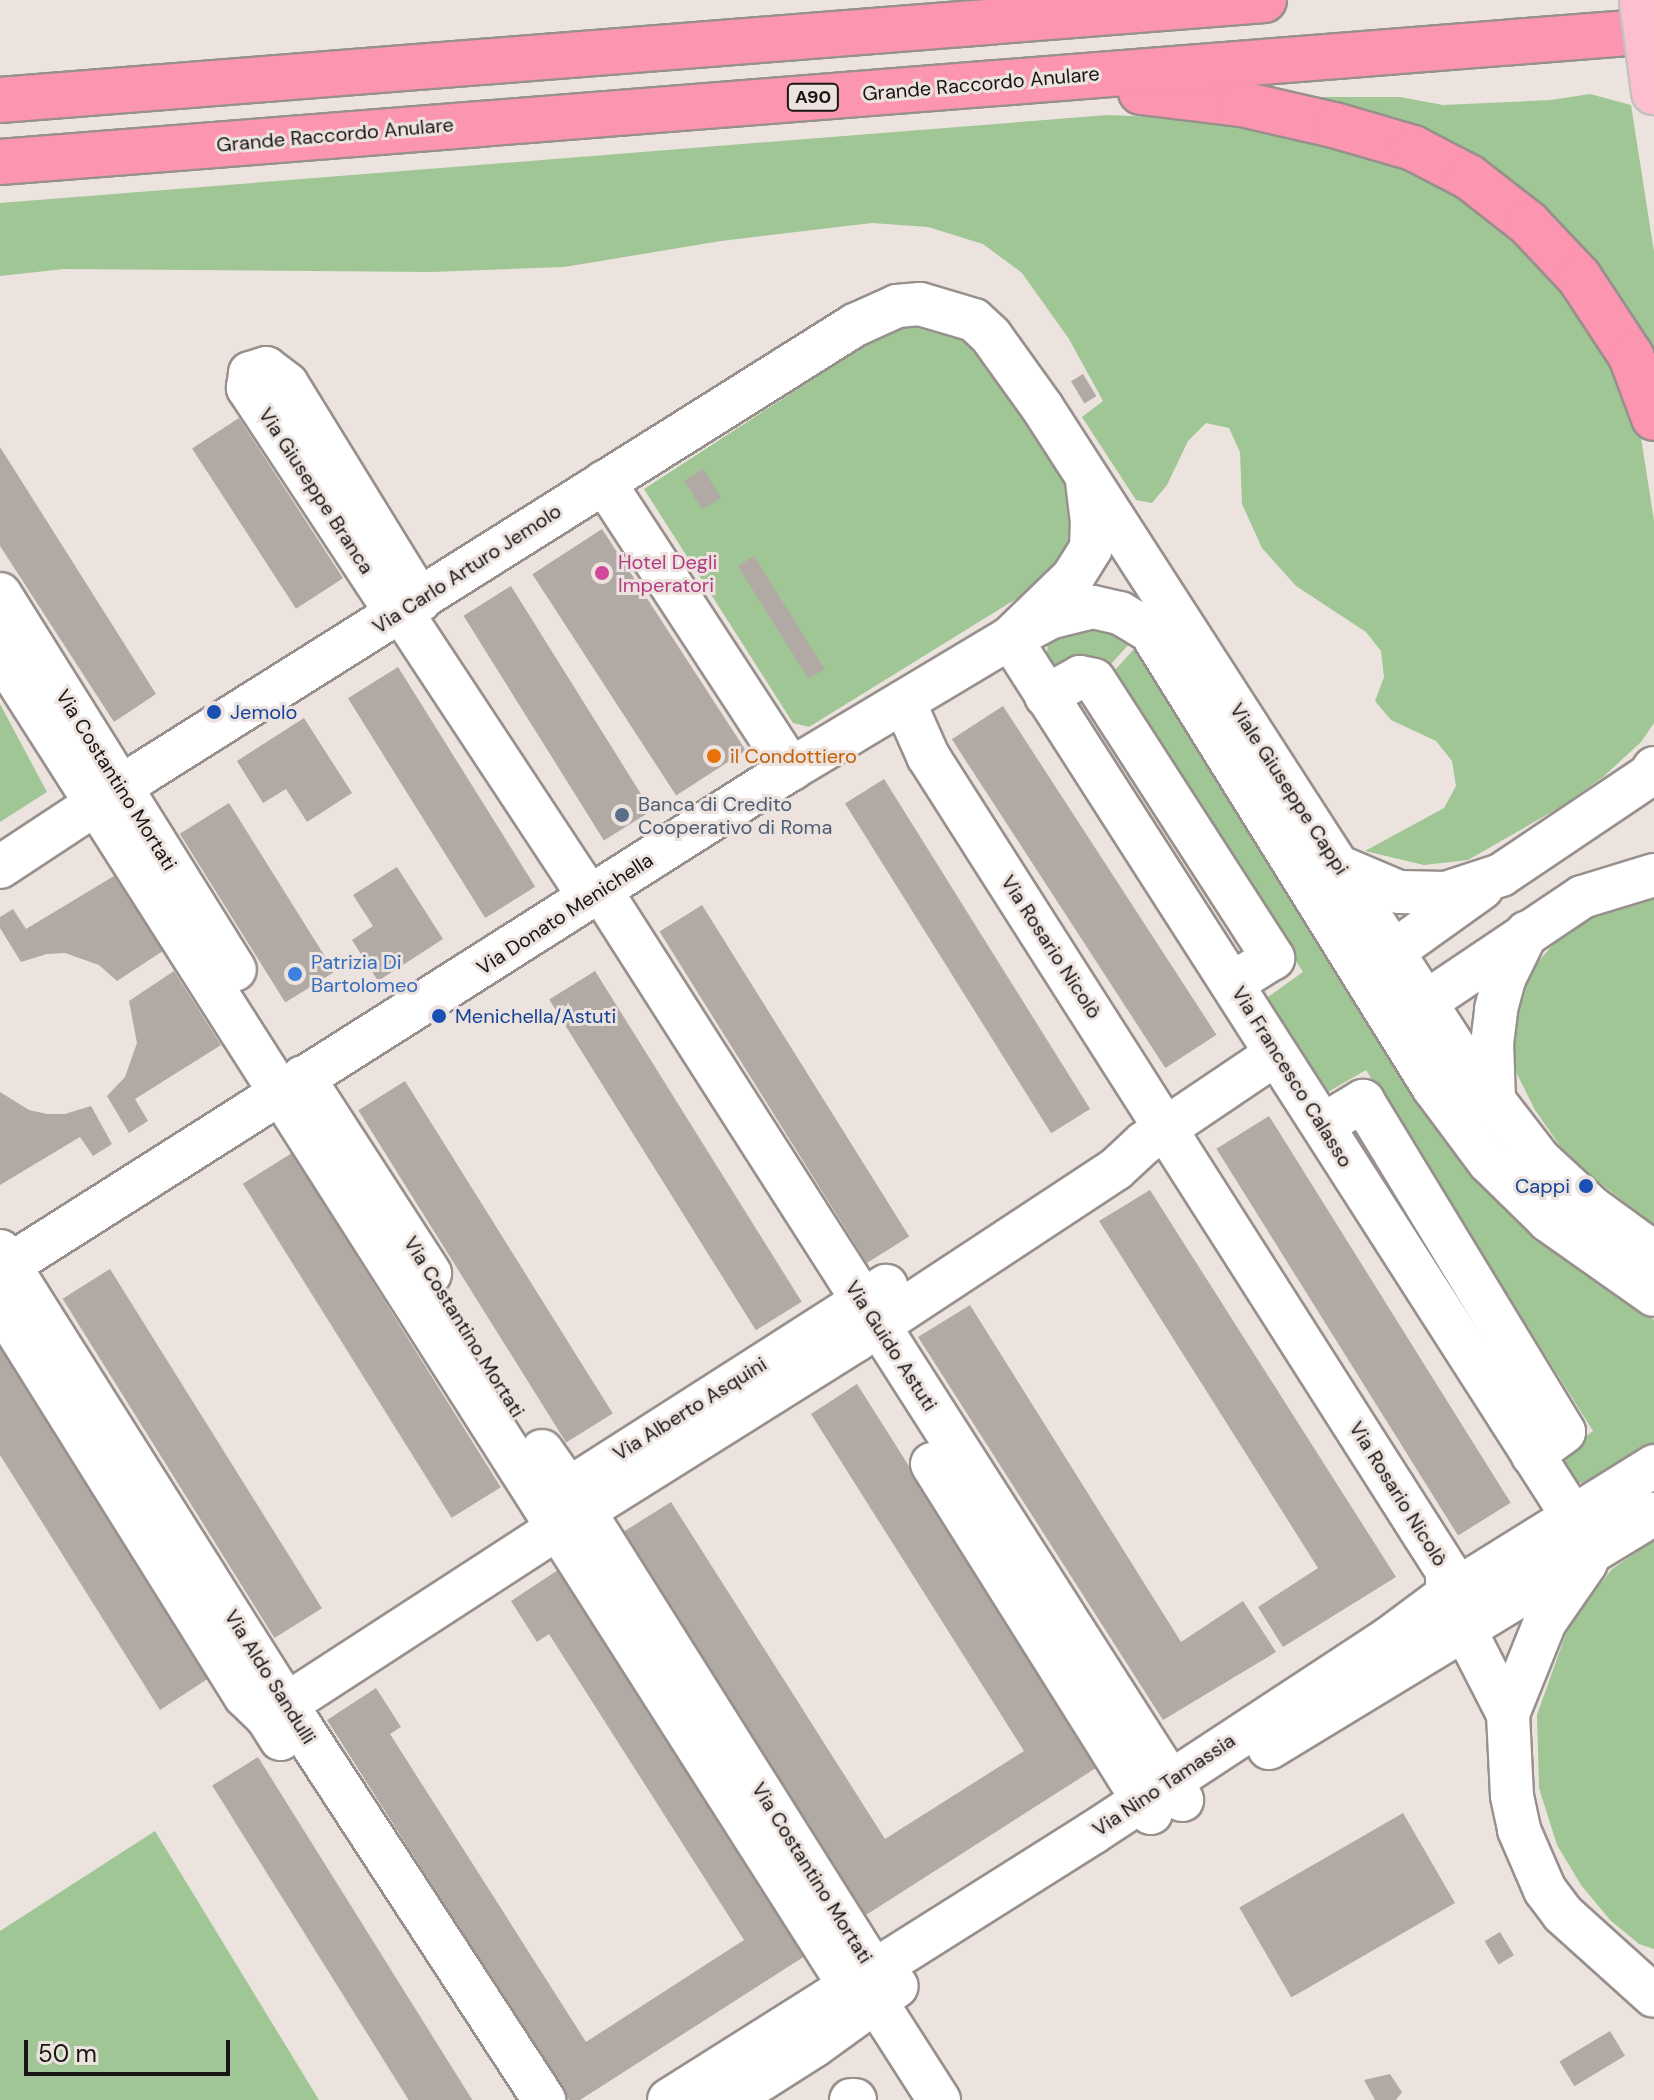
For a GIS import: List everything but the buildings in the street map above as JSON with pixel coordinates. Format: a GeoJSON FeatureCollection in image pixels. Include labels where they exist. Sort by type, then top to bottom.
{"type":"FeatureCollection","features":[{"type":"Feature","properties":{"kind":"highway"},"geometry":{"type":"LineString","coordinates":[[1053,18],[1116,0]]}},
{"type":"Feature","properties":{"kind":"highway"},"geometry":{"type":"LineString","coordinates":[[0,100],[1264,0]]}},
{"type":"Feature","properties":{"kind":"highway","name":"Grande Raccordo Anulare"},"geometry":{"type":"LineString","coordinates":[[0,162],[990,83],[1634,16]]}},
{"type":"Feature","properties":{"kind":"highway"},"geometry":{"type":"LineString","coordinates":[[990,83],[1158,93],[1242,104],[1375,136],[1437,159],[1498,199],[1566,260],[1618,330],[1644,384],[1654,418]]}},
{"type":"Feature","properties":{"kind":"main road"},"geometry":{"type":"LineString","coordinates":[[1634,16],[1654,92]]}},
{"type":"Feature","properties":{"kind":"street","name":"Via Carlo Arturo Jemolo"},"geometry":{"type":"LineString","coordinates":[[0,867],[410,614],[604,482],[855,325],[897,306],[920,304],[945,310]]}},
{"type":"Feature","properties":{"kind":"street","name":"Viale Giuseppe Cappi"},"geometry":{"type":"LineString","coordinates":[[945,310],[974,320],[991,336],[1042,407],[1340,867],[1379,963]]}},
{"type":"Feature","properties":{"kind":"street","name":"Via Giuseppe Branca"},"geometry":{"type":"LineString","coordinates":[[266,368],[287,384],[410,614],[248,388],[250,373],[266,368]]}},
{"type":"Feature","properties":{"kind":"street","name":"Via Donato Menichella"},"geometry":{"type":"LineString","coordinates":[[2,1273],[791,769],[1010,638],[1073,577],[1091,548],[1092,522],[1086,477]]}},
{"type":"Feature","properties":{"kind":"street"},"geometry":{"type":"LineString","coordinates":[[604,482],[791,769]]}},
{"type":"Feature","properties":{"kind":"street","name":"Via Costantino Mortati"},"geometry":{"type":"LineString","coordinates":[[0,594],[108,798]]}},
{"type":"Feature","properties":{"kind":"street","name":"Viale Giuseppe Cappi"},"geometry":{"type":"LineString","coordinates":[[1010,638],[1052,617],[1093,607],[1120,613],[1150,631],[1410,1012],[1494,1100],[1540,1160],[1591,1207],[1654,1253]]}},
{"type":"Feature","properties":{"kind":"street","name":"Via Guido Astuti"},"geometry":{"type":"LineString","coordinates":[[410,614],[1161,1798]]}},
{"type":"Feature","properties":{"kind":"street","name":"Via Francesco Calasso"},"geometry":{"type":"LineString","coordinates":[[1010,638],[1532,1455],[1586,1532]]}},
{"type":"Feature","properties":{"kind":"street","name":"Via Costantino Mortati"},"geometry":{"type":"LineString","coordinates":[[0,653],[108,798],[939,2100]]}},
{"type":"Feature","properties":{"kind":"street","name":"Via Rosario Nicolò"},"geometry":{"type":"LineString","coordinates":[[904,702],[928,756],[1423,1582],[1457,1611]]}},
{"type":"Feature","properties":{"kind":"street","name":"Via Rosario Nicolò"},"geometry":{"type":"LineString","coordinates":[[851,735],[877,739],[911,768],[1156,1135]]}},
{"type":"Feature","properties":{"kind":"street"},"geometry":{"type":"LineString","coordinates":[[1379,963],[1501,875],[1650,775],[1654,768]]}},
{"type":"Feature","properties":{"kind":"street"},"geometry":{"type":"LineString","coordinates":[[1340,867],[1399,892],[1446,893],[1501,875]]}},
{"type":"Feature","properties":{"kind":"street"},"geometry":{"type":"LineString","coordinates":[[1410,1012],[1582,897],[1654,875]]}},
{"type":"Feature","properties":{"kind":"street"},"geometry":{"type":"LineString","coordinates":[[1494,1100],[1492,1044],[1496,1009],[1504,979],[1527,932]]}},
{"type":"Feature","properties":{"kind":"street","name":"Viale Giuseppe Cappi"},"geometry":{"type":"LineString","coordinates":[[1410,1012],[1433,1087],[1489,1162],[1549,1221],[1654,1295]]}},
{"type":"Feature","properties":{"kind":"street","name":"Via Alberto Asquini"},"geometry":{"type":"LineString","coordinates":[[267,1699],[859,1320],[1116,1169],[1156,1135],[1276,1054]]}},
{"type":"Feature","properties":{"kind":"street","name":"Via Aldo Sandulli"},"geometry":{"type":"LineString","coordinates":[[2,1273],[512,2100]]}},
{"type":"Feature","properties":{"kind":"street","name":"Via Nino Tamassia"},"geometry":{"type":"LineString","coordinates":[[669,2100],[866,1985],[1586,1532],[1654,1466]]}},
{"type":"Feature","properties":{"kind":"street","name":"Via Nino Tamassia"},"geometry":{"type":"LineString","coordinates":[[1586,1532],[1654,1514]]}},
{"type":"Feature","properties":{"kind":"street"},"geometry":{"type":"LineString","coordinates":[[1508,1714],[1545,1622],[1567,1587],[1586,1532]]}},
{"type":"Feature","properties":{"kind":"street"},"geometry":{"type":"LineString","coordinates":[[1457,1611],[1508,1714],[1512,1796],[1530,1861],[1563,1914],[1654,1996]]}},
{"type":"Feature","properties":{"kind":"street","name":"Via Aldo Sandulli"},"geometry":{"type":"LineString","coordinates":[[267,1699],[544,2100]]}},
{"type":"Feature","properties":{"kind":"street","name":"Via Nino Tamassia"},"geometry":{"type":"LineString","coordinates":[[729,2100],[814,2046],[866,1985]]}},
{"type":"Feature","properties":{"kind":"green space"},"geometry":{"type":"Polygon","coordinates":[[[1590,94],[1631,105],[1654,252],[1654,367],[1602,285],[1314,106],[1318,97],[1400,97],[1443,105],[1551,100],[1590,94]]]}},
{"type":"Feature","properties":{"kind":"green space"},"geometry":{"type":"Polygon","coordinates":[[[1108,115],[1229,120],[1309,133],[1419,173],[1484,210],[1546,272],[1599,340],[1627,389],[1640,431],[1654,521],[1654,723],[1641,742],[1603,777],[1562,806],[1468,860],[1424,865],[1365,851],[1444,808],[1456,786],[1452,761],[1436,741],[1391,720],[1375,701],[1384,677],[1381,651],[1366,632],[1296,586],[1262,548],[1242,504],[1240,452],[1229,428],[1206,423],[1188,441],[1167,485],[1152,503],[1136,500],[1082,417],[1103,401],[1069,339],[1022,273],[983,244],[928,227],[872,223],[721,241],[564,267],[431,272],[64,269],[0,276],[0,203],[1108,115]]]}},
{"type":"Feature","properties":{"kind":"green space"},"geometry":{"type":"Polygon","coordinates":[[[928,327],[961,337],[985,353],[1067,482],[1072,529],[1063,560],[1045,581],[809,727],[793,723],[644,489],[873,340],[902,328],[928,327]]]}},
{"type":"Feature","properties":{"kind":"green space"},"geometry":{"type":"Polygon","coordinates":[[[1092,622],[1132,641],[1110,665],[1097,657],[1078,656],[1054,667],[1047,653],[1048,638],[1092,622]]]}},
{"type":"Feature","properties":{"kind":"green space"},"geometry":{"type":"Polygon","coordinates":[[[1136,647],[1555,1248],[1654,1320],[1654,1444],[1593,1485],[1570,1481],[1560,1456],[1593,1431],[1366,1070],[1328,1092],[1265,999],[1303,972],[1112,673],[1136,647]]]}},
{"type":"Feature","properties":{"kind":"green space"},"geometry":{"type":"Polygon","coordinates":[[[0,704],[47,792],[0,822],[0,704]]]}},
{"type":"Feature","properties":{"kind":"green space"},"geometry":{"type":"Polygon","coordinates":[[[1654,895],[1654,1225],[1569,1159],[1535,1110],[1514,1068],[1513,1033],[1518,1000],[1530,971],[1565,931],[1590,912],[1654,895]]]}},
{"type":"Feature","properties":{"kind":"green space"},"geometry":{"type":"Polygon","coordinates":[[[1654,1540],[1654,1949],[1639,1944],[1610,1920],[1581,1885],[1557,1845],[1539,1788],[1537,1715],[1570,1622],[1612,1569],[1654,1540]]]}},
{"type":"Feature","properties":{"kind":"green space"},"geometry":{"type":"Polygon","coordinates":[[[155,1831],[319,2100],[0,2100],[0,1931],[155,1831]]]}},
{"type":"Feature","properties":{"kind":"place","name":"Hotel Degli Imperatori"},"geometry":{"type":"Point","coordinates":[602,573]}},
{"type":"Feature","properties":{"kind":"place","name":"Jemolo"},"geometry":{"type":"Point","coordinates":[214,712]}},
{"type":"Feature","properties":{"kind":"place","name":"il Condottiero"},"geometry":{"type":"Point","coordinates":[714,756]}},
{"type":"Feature","properties":{"kind":"place","name":"Banca di Credito Cooperativo di Roma"},"geometry":{"type":"Point","coordinates":[622,815]}},
{"type":"Feature","properties":{"kind":"place","name":"Patrizia Di Bartolomeo"},"geometry":{"type":"Point","coordinates":[295,974]}},
{"type":"Feature","properties":{"kind":"place","name":"Menichella/Astuti"},"geometry":{"type":"Point","coordinates":[439,1016]}},
{"type":"Feature","properties":{"kind":"place","name":"Cappi"},"geometry":{"type":"Point","coordinates":[1586,1186]}}]}
